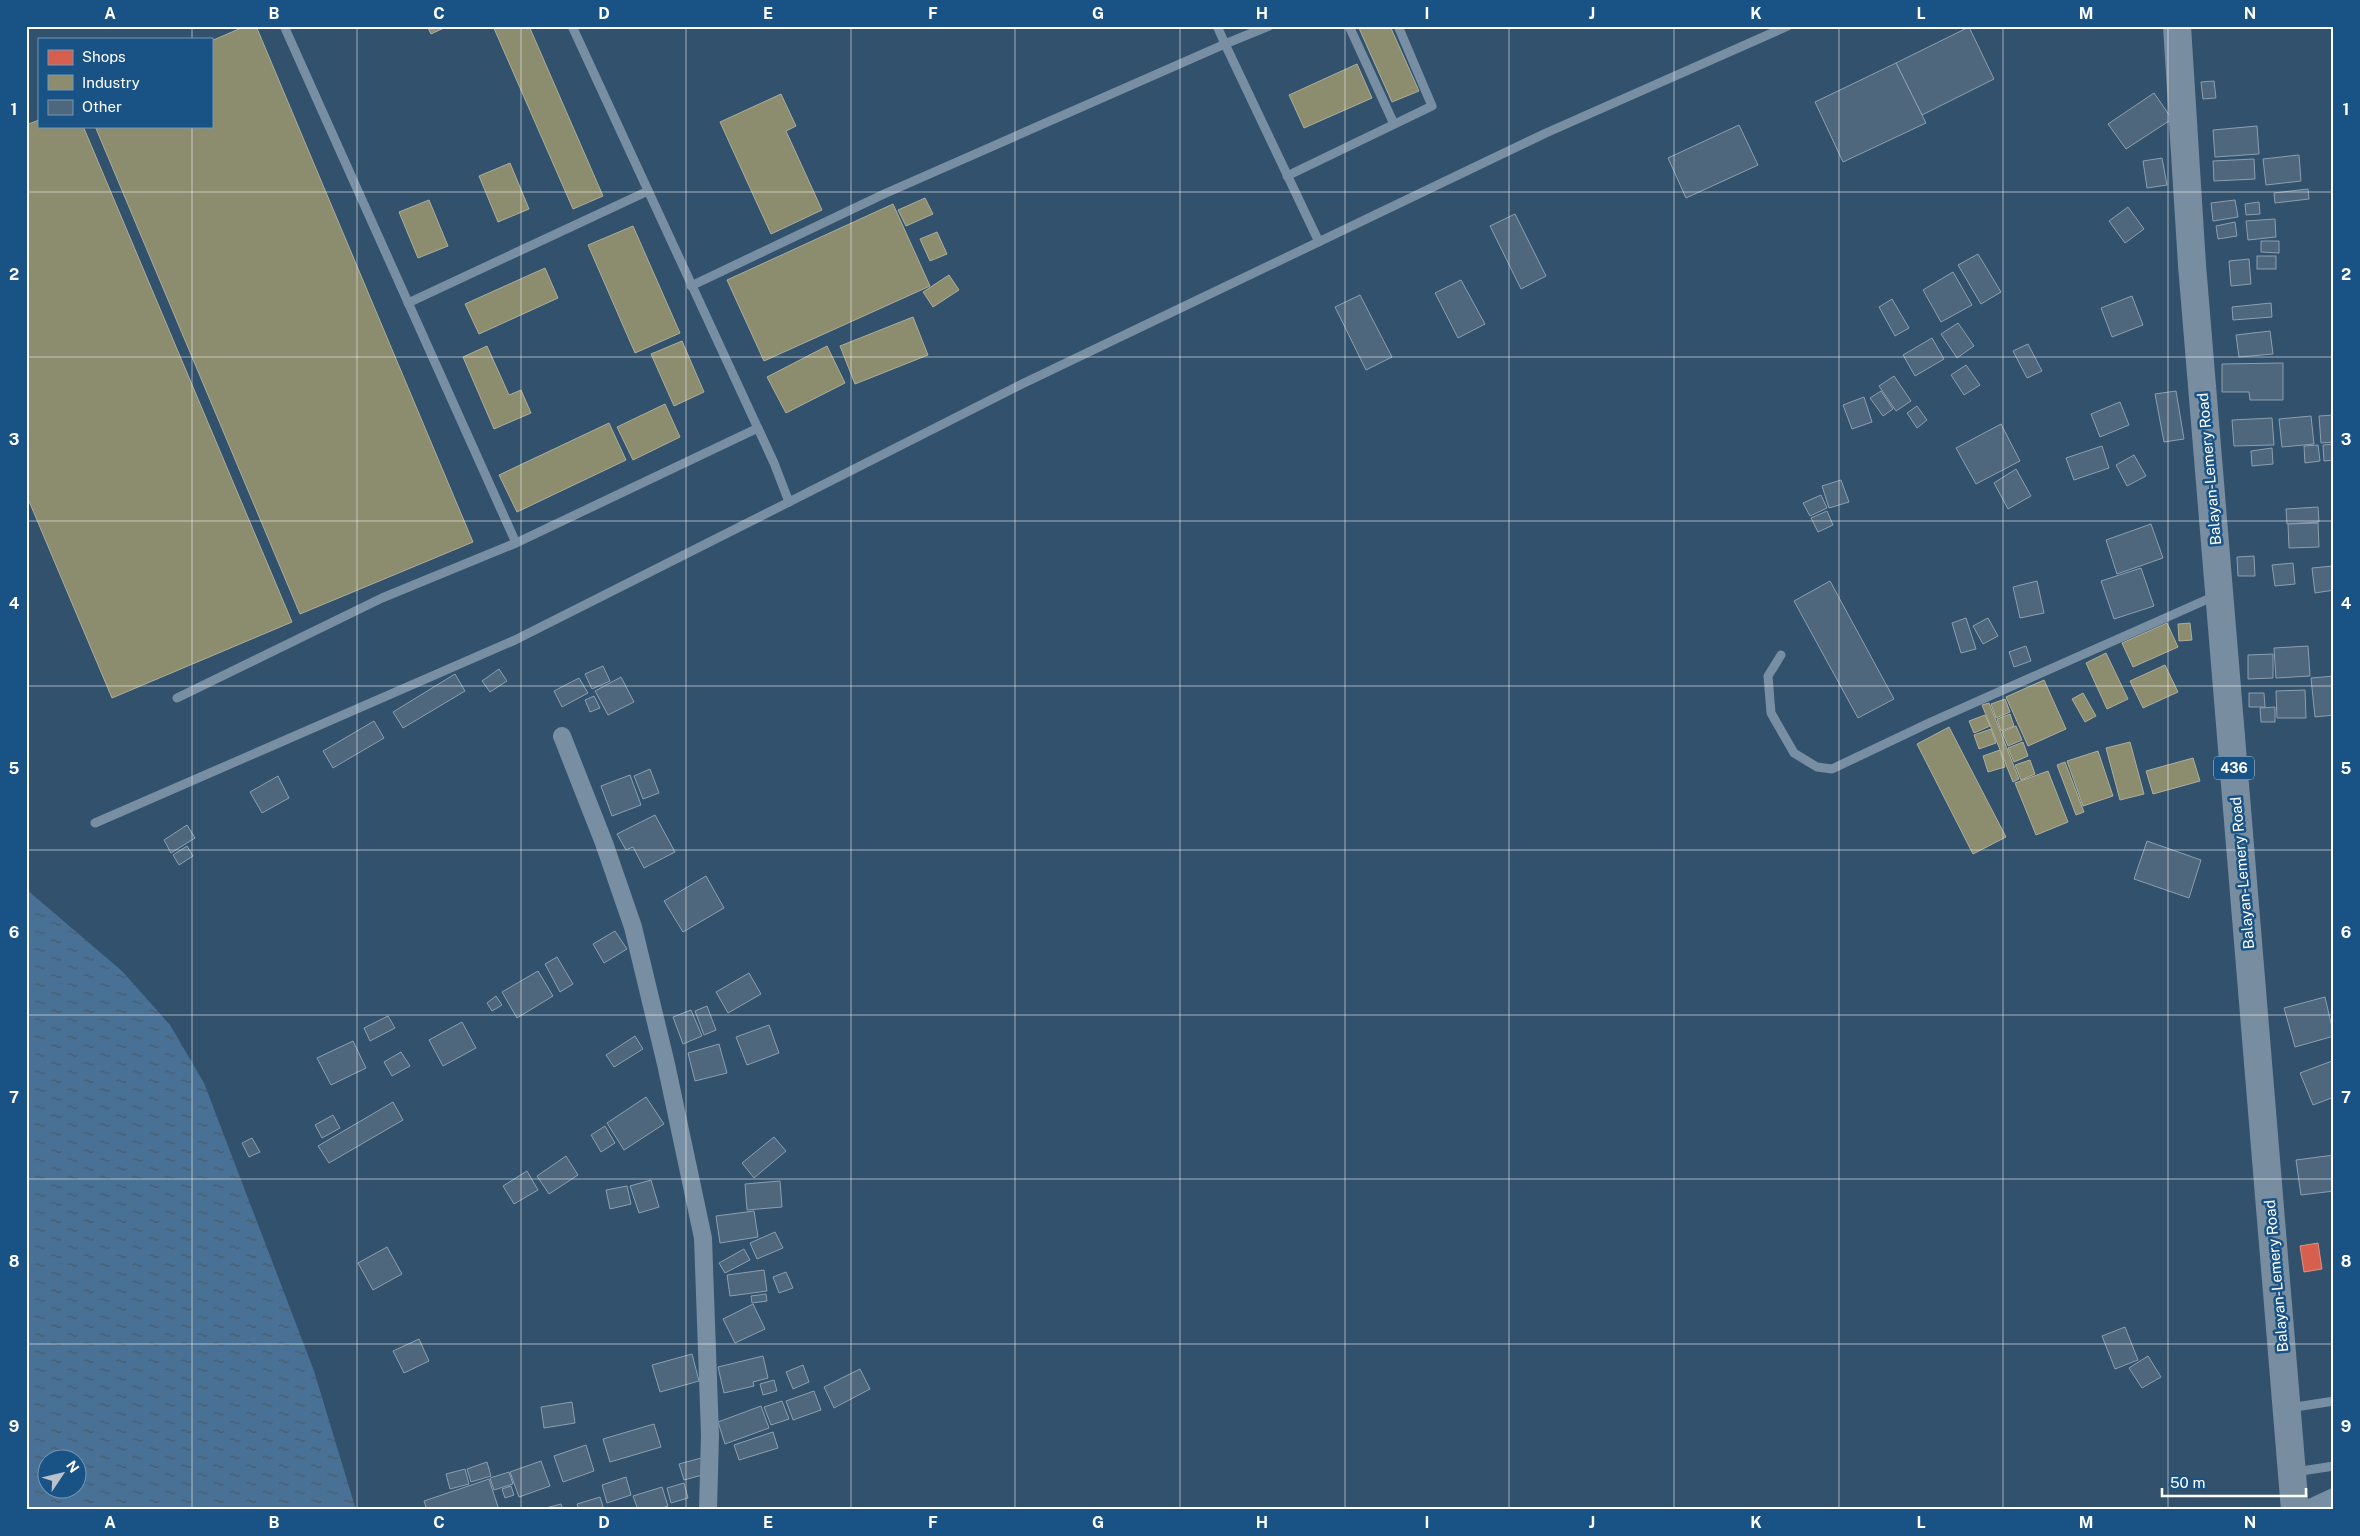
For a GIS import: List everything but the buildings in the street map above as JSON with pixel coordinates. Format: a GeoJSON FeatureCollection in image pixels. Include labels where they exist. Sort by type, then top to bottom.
{"type":"FeatureCollection","features":[{"type":"Feature","properties":{"kind":"main road","name":"Balayan-Lemery Road"},"geometry":{"type":"LineString","coordinates":[[2177,26],[2192,255],[2295,1510]]}},
{"type":"Feature","properties":{"kind":"street"},"geometry":{"type":"LineString","coordinates":[[562,736],[604,843],[633,927],[666,1064],[703,1238],[710,1435],[708,1510]]}},
{"type":"Feature","properties":{"kind":"street"},"geometry":{"type":"LineString","coordinates":[[2306,1510],[2334,1497]]}},
{"type":"Feature","properties":{"kind":"lane"},"geometry":{"type":"LineString","coordinates":[[284,26],[516,543]]}},
{"type":"Feature","properties":{"kind":"lane"},"geometry":{"type":"LineString","coordinates":[[572,26],[758,428],[789,502]]}},
{"type":"Feature","properties":{"kind":"lane"},"geometry":{"type":"LineString","coordinates":[[1217,26],[1319,242]]}},
{"type":"Feature","properties":{"kind":"lane"},"geometry":{"type":"LineString","coordinates":[[692,286],[884,194],[1269,26]]}},
{"type":"Feature","properties":{"kind":"lane"},"geometry":{"type":"LineString","coordinates":[[1349,26],[1394,124]]}},
{"type":"Feature","properties":{"kind":"lane"},"geometry":{"type":"LineString","coordinates":[[1288,176],[1432,106],[1398,26]]}},
{"type":"Feature","properties":{"kind":"lane"},"geometry":{"type":"LineString","coordinates":[[95,823],[515,640],[1022,384],[1546,133],[1788,26]]}},
{"type":"Feature","properties":{"kind":"lane"},"geometry":{"type":"LineString","coordinates":[[408,303],[648,191]]}},
{"type":"Feature","properties":{"kind":"lane"},"geometry":{"type":"LineString","coordinates":[[177,698],[382,598],[516,543],[758,428]]}},
{"type":"Feature","properties":{"kind":"lane"},"geometry":{"type":"LineString","coordinates":[[1781,655],[1768,676],[1771,713],[1794,753],[1817,767],[1832,769],[1931,722],[2220,594]]}},
{"type":"Feature","properties":{"kind":"lane"},"geometry":{"type":"LineString","coordinates":[[2287,1408],[2334,1401]]}},
{"type":"Feature","properties":{"kind":"lane"},"geometry":{"type":"LineString","coordinates":[[2292,1472],[2319,1470],[2334,1466]]}},
{"type":"Feature","properties":{"kind":"water"},"geometry":{"type":"Polygon","coordinates":[[[26,889],[122,971],[170,1025],[204,1083],[314,1371],[356,1510],[26,1510],[26,889]]]}}]}
